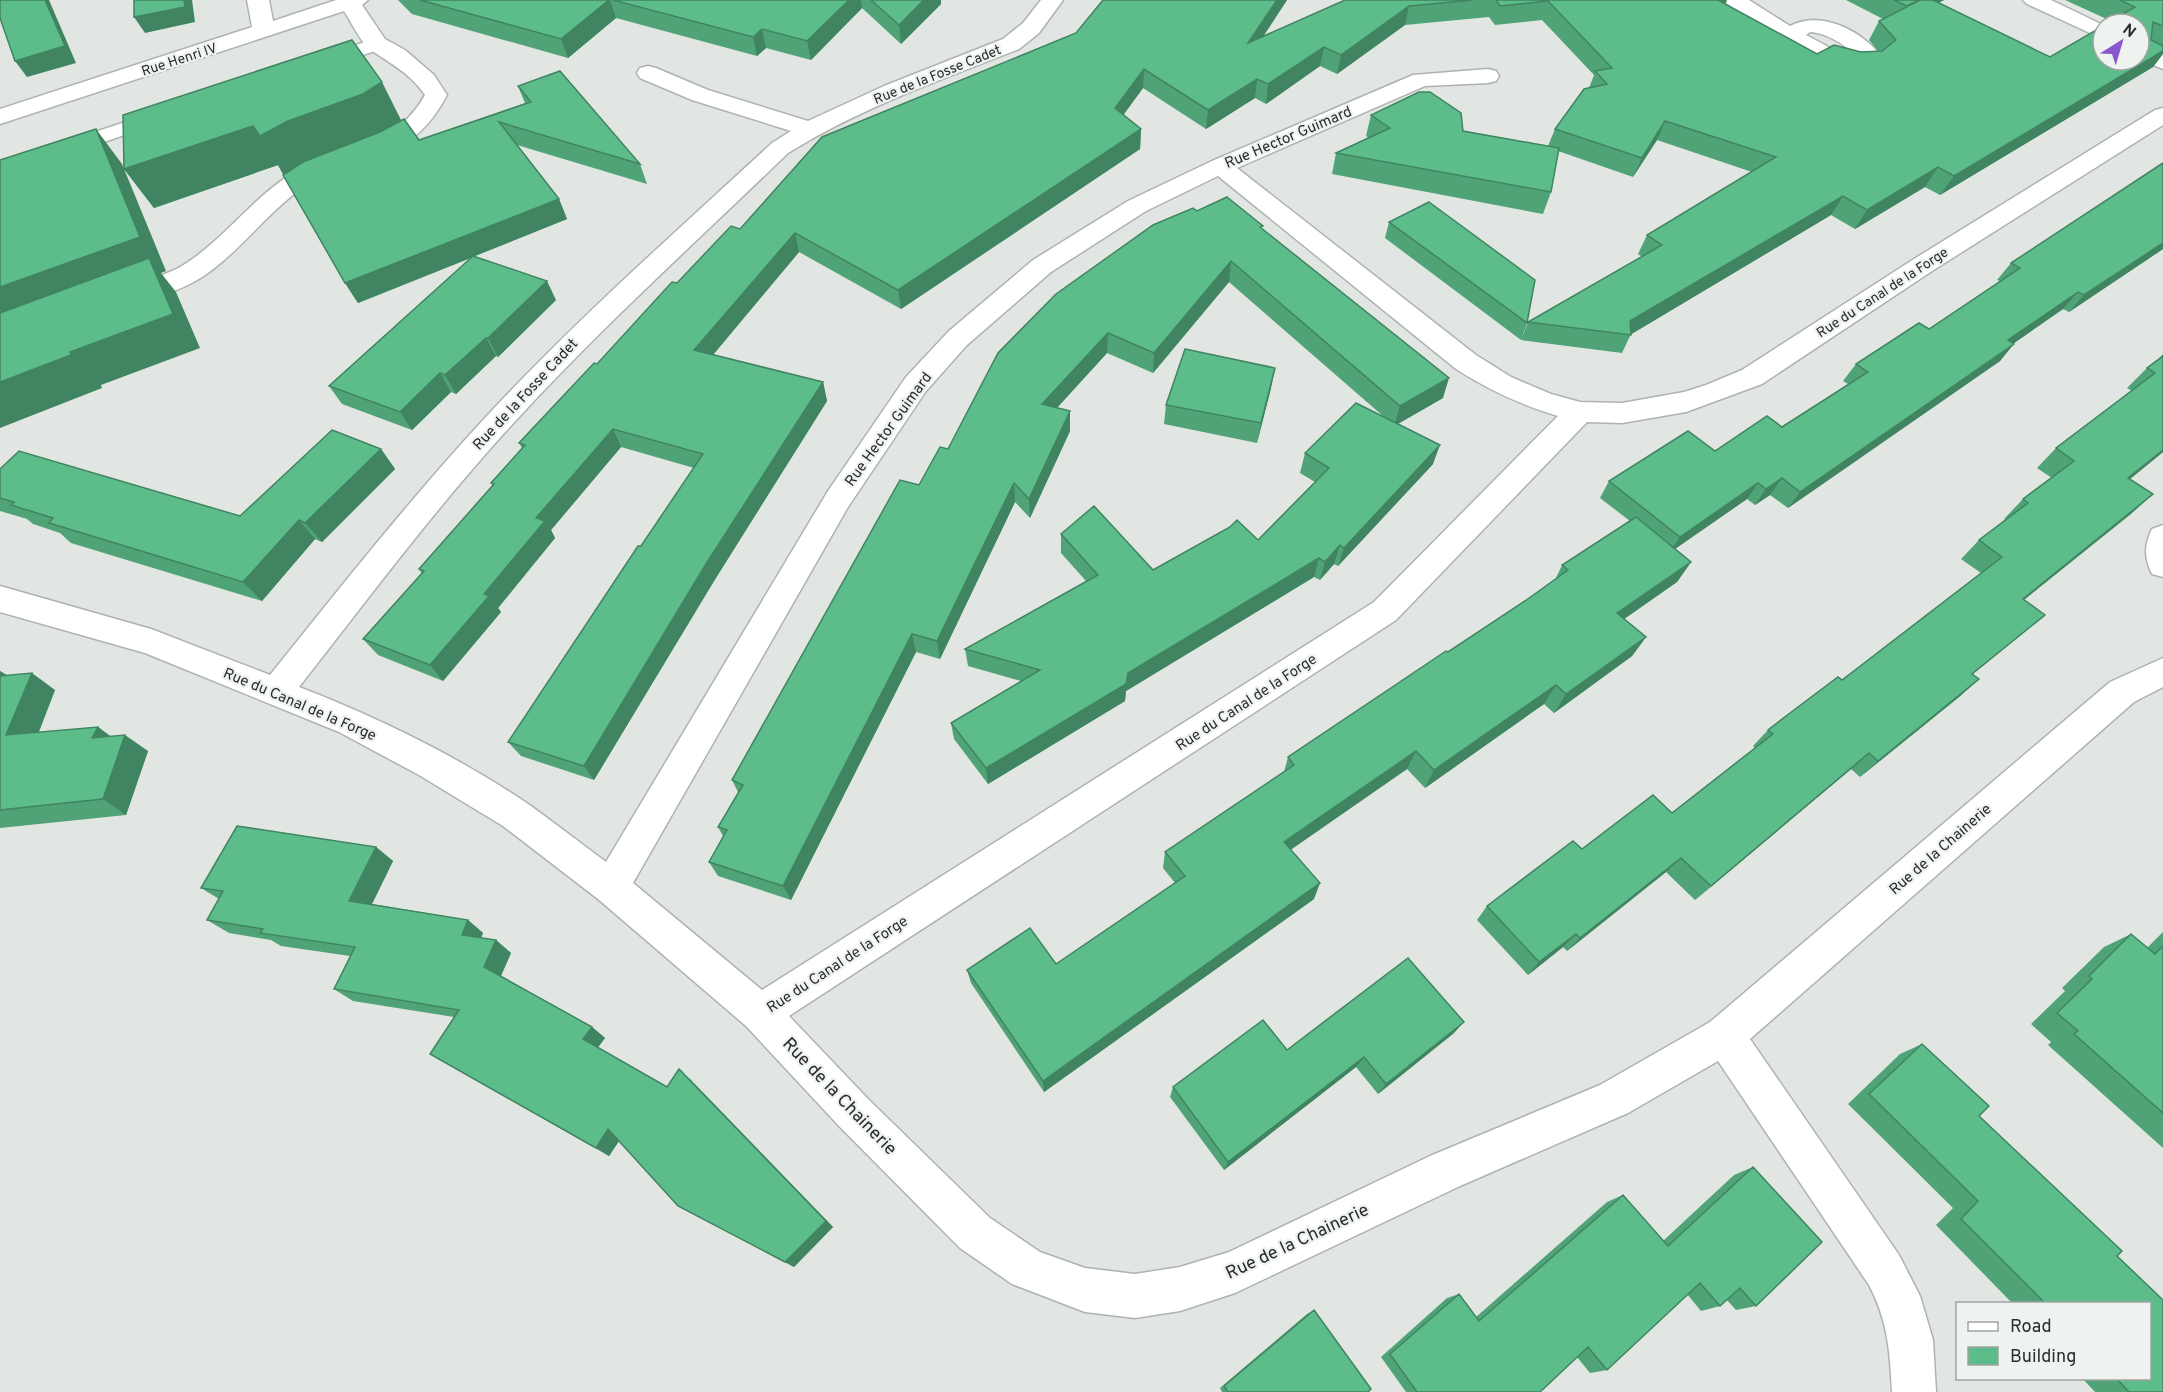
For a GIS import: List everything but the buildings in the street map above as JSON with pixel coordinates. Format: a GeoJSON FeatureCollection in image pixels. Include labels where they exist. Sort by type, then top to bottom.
{"type":"FeatureCollection","features":[{"type":"Feature","properties":{"kind":"street"},"geometry":{"type":"LineString","coordinates":[[258,0],[264,32]]}},
{"type":"Feature","properties":{"kind":"street","name":"Rue de la Fosse Cadet"},"geometry":{"type":"LineString","coordinates":[[276,692],[419,511],[508,411],[638,280],[698,227],[780,148],[808,129],[846,111],[1011,45],[1031,28],[1052,0]]}},
{"type":"Feature","properties":{"kind":"street"},"geometry":{"type":"LineString","coordinates":[[1734,0],[1791,34]]}},
{"type":"Feature","properties":{"kind":"street"},"geometry":{"type":"LineString","coordinates":[[2034,0],[2091,27]]}},
{"type":"Feature","properties":{"kind":"street"},"geometry":{"type":"LineString","coordinates":[[107,306],[171,282],[199,266],[272,200],[306,175],[401,137],[420,123],[430,110],[436,95],[426,80],[398,55],[377,44],[353,1]]}},
{"type":"Feature","properties":{"kind":"street","name":"Rue Henri IV"},"geometry":{"type":"LineString","coordinates":[[0,117],[353,1]]}},
{"type":"Feature","properties":{"kind":"street"},"geometry":{"type":"LineString","coordinates":[[648,73],[700,95],[808,129]]}},
{"type":"Feature","properties":{"kind":"street","name":"Rue Hector Guimard"},"geometry":{"type":"LineString","coordinates":[[611,887],[838,499],[916,384],[958,338],[1042,266],[1137,206],[1220,166],[1421,80],[1488,76]]}},
{"type":"Feature","properties":{"kind":"street","name":"Rue du Canal de la Forge"},"geometry":{"type":"LineString","coordinates":[[1220,166],[1466,362],[1501,384],[1542,401],[1580,412],[1622,413],[1686,402],[1752,377],[1923,265],[2163,115]]}},
{"type":"Feature","properties":{"kind":"street","name":"Rue du Canal de la Forge"},"geometry":{"type":"LineString","coordinates":[[0,599],[150,642],[351,722],[431,764],[515,814],[611,887],[760,1013],[1385,611],[1544,445],[1580,412]]}},
{"type":"Feature","properties":{"kind":"street"},"geometry":{"type":"LineString","coordinates":[[2163,537],[2160,558],[2163,565]]}},
{"type":"Feature","properties":{"kind":"street","name":"Rue de la Chainerie"},"geometry":{"type":"LineString","coordinates":[[760,1013],[854,1113],[975,1233],[1027,1269],[1085,1290],[1136,1296],[1180,1289],[1235,1272],[1445,1171],[1614,1099],[1724,1036],[2122,692],[2163,672]]}},
{"type":"Feature","properties":{"kind":"street"},"geometry":{"type":"LineString","coordinates":[[1724,1036],[1884,1270],[1898,1296],[1911,1340],[1914,1392]]}},
{"type":"Feature","properties":{"kind":"lane"},"geometry":{"type":"LineString","coordinates":[[299,70],[377,44]]}},
{"type":"Feature","properties":{"kind":"lane"},"geometry":{"type":"LineString","coordinates":[[0,170],[177,111]]}}]}
